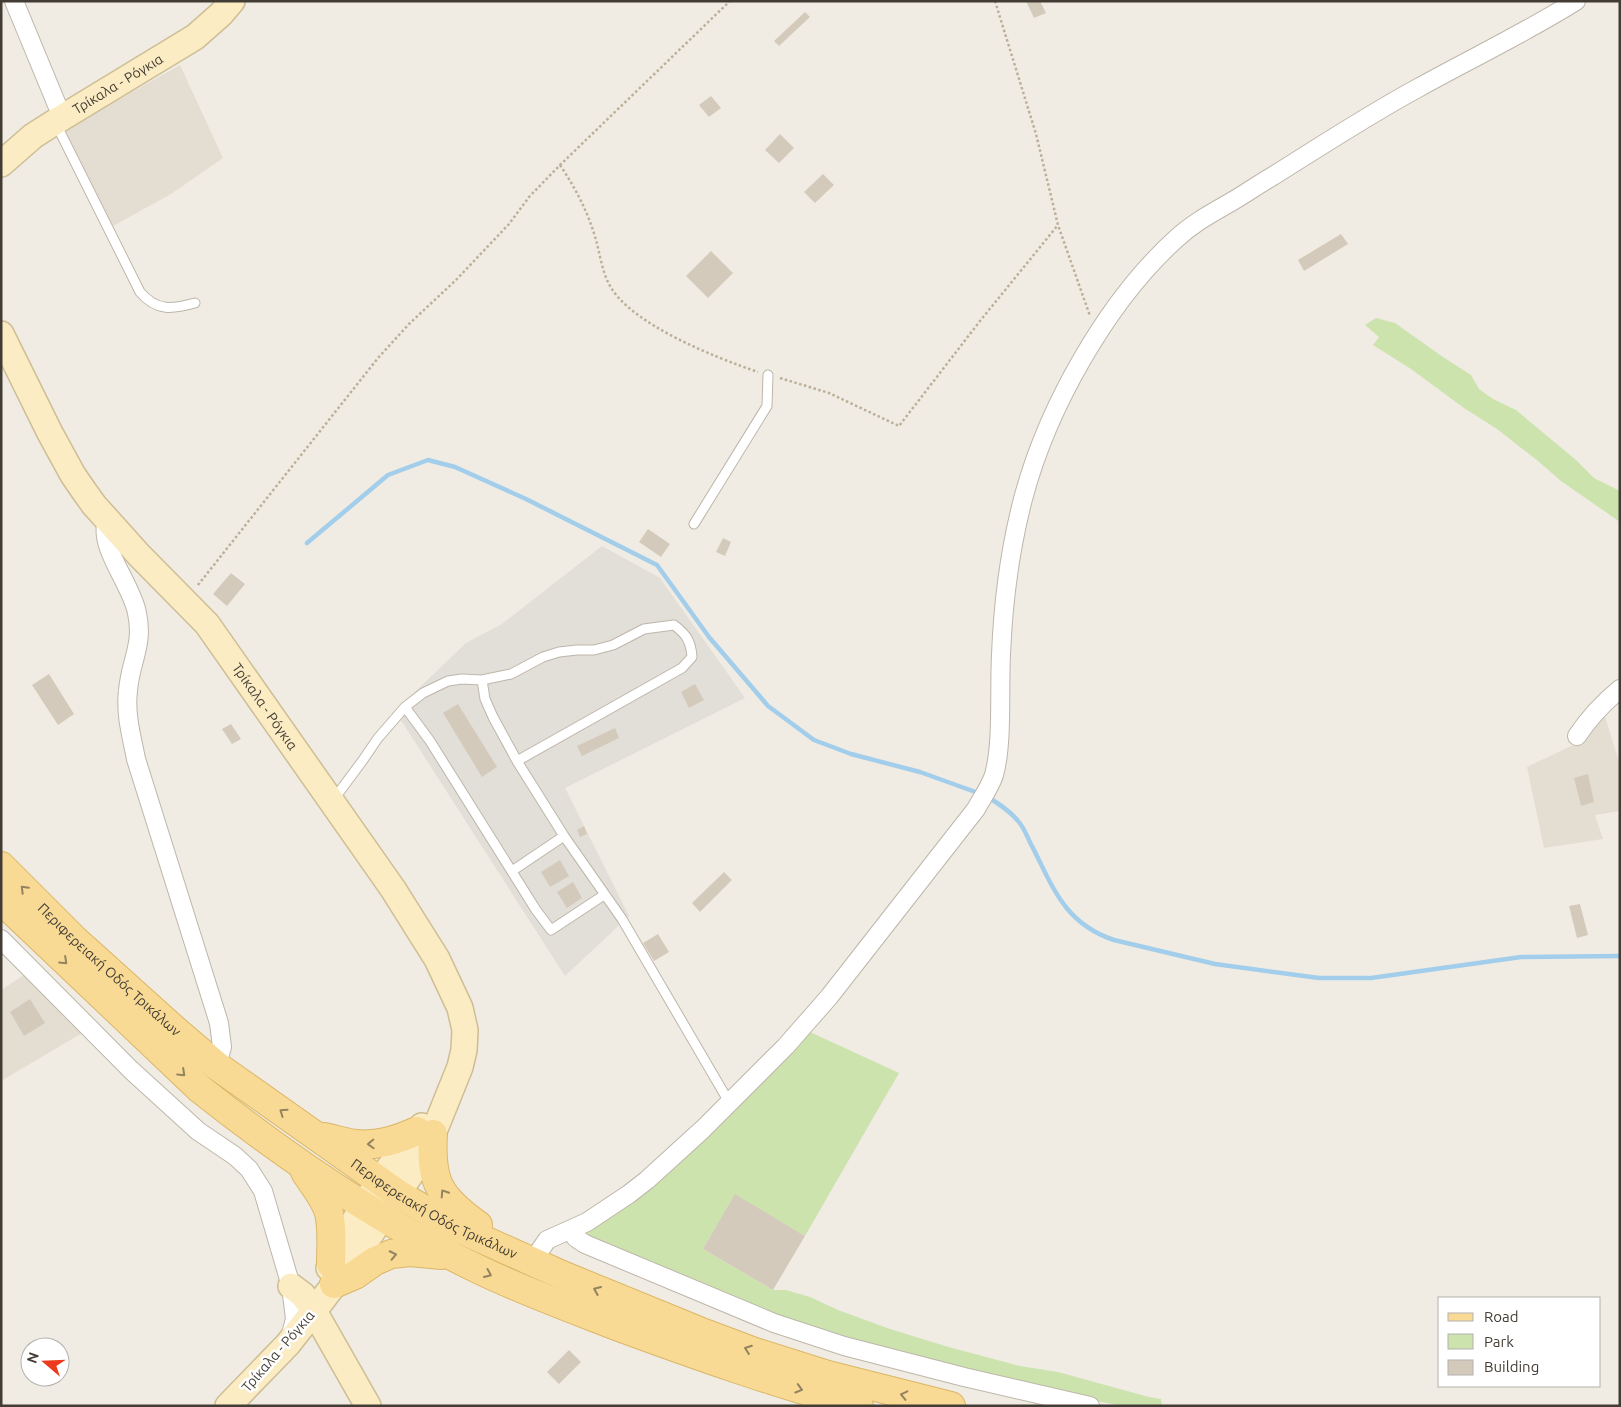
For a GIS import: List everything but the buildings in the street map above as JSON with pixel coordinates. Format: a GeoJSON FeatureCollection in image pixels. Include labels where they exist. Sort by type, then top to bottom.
{"type":"FeatureCollection","features":[{"type":"Feature","properties":{"kind":"main road","name":"Περιφερειακή Οδός Τρικάλων"},"geometry":{"type":"LineString","coordinates":[[1,866],[76,941],[217,1066],[389,1187],[451,1225],[527,1260],[669,1320],[755,1352],[870,1386],[951,1406]]}},
{"type":"Feature","properties":{"kind":"main road","name":"Περιφερειακή Οδός Τρικάλων"},"geometry":{"type":"LineString","coordinates":[[1,900],[200,1089],[298,1163],[373,1211],[456,1258],[554,1302],[711,1361],[860,1406]]}},
{"type":"Feature","properties":{"kind":"main road"},"geometry":{"type":"LineString","coordinates":[[318,1136],[354,1144],[375,1144],[425,1132],[435,1176],[442,1193],[462,1214],[527,1260]]}},
{"type":"Feature","properties":{"kind":"main road"},"geometry":{"type":"LineString","coordinates":[[298,1163],[322,1198],[329,1212],[331,1231],[326,1288],[355,1275],[374,1261],[391,1254],[410,1252],[456,1258]]}},
{"type":"Feature","properties":{"kind":"street"},"geometry":{"type":"LineString","coordinates":[[14,1],[59,119]]}},
{"type":"Feature","properties":{"kind":"street","name":"Τρίκαλα - Ρόγκια"},"geometry":{"type":"LineString","coordinates":[[1,164],[33,136],[59,119],[194,38],[211,24],[232,1]]}},
{"type":"Feature","properties":{"kind":"street"},"geometry":{"type":"LineString","coordinates":[[527,1260],[547,1240],[587,1222],[641,1185],[703,1129],[786,1046],[830,997],[976,809],[994,775],[998,746],[1001,654],[1007,590],[1023,500],[1035,462],[1073,376],[1096,335],[1125,294],[1146,269],[1179,236],[1194,224],[1374,113],[1536,25],[1576,1]]}},
{"type":"Feature","properties":{"kind":"street","name":"Τρίκαλα - Ρόγκια"},"geometry":{"type":"LineString","coordinates":[[1,334],[62,455],[84,491],[107,521],[207,624],[392,889],[437,959],[460,1008],[465,1030],[464,1050],[460,1067],[444,1105],[373,1211],[326,1288],[288,1344],[228,1406]]}},
{"type":"Feature","properties":{"kind":"street"},"geometry":{"type":"LineString","coordinates":[[107,521],[105,528],[106,540],[128,586],[137,610],[140,627],[138,652],[127,693],[130,730],[136,760],[219,1023],[222,1047],[217,1066]]}},
{"type":"Feature","properties":{"kind":"street"},"geometry":{"type":"LineString","coordinates":[[1577,736],[1589,718],[1606,700],[1620,689]]}},
{"type":"Feature","properties":{"kind":"street"},"geometry":{"type":"LineString","coordinates":[[1,939],[131,1070],[198,1131],[235,1156],[249,1169],[263,1190],[291,1286],[295,1319],[288,1344]]}},
{"type":"Feature","properties":{"kind":"street"},"geometry":{"type":"LineString","coordinates":[[570,1230],[576,1238],[585,1244],[774,1323],[879,1356],[1090,1406]]}},
{"type":"Feature","properties":{"kind":"street"},"geometry":{"type":"LineString","coordinates":[[291,1286],[302,1295],[326,1288],[368,1406]]}},
{"type":"Feature","properties":{"kind":"lane"},"geometry":{"type":"LineString","coordinates":[[59,119],[140,292],[145,298],[162,307],[175,308],[196,303]]}},
{"type":"Feature","properties":{"kind":"lane"},"geometry":{"type":"LineString","coordinates":[[694,524],[767,406],[768,375]]}},
{"type":"Feature","properties":{"kind":"lane"},"geometry":{"type":"LineString","coordinates":[[331,804],[378,738],[405,707],[423,693],[448,681],[462,679],[482,680],[511,674],[543,657],[559,652],[594,650],[613,645],[644,629],[674,625],[686,634],[691,646],[692,657],[682,668],[517,761]]}},
{"type":"Feature","properties":{"kind":"lane"},"geometry":{"type":"LineString","coordinates":[[482,680],[487,705],[517,761],[564,836],[622,919],[729,1102]]}},
{"type":"Feature","properties":{"kind":"lane"},"geometry":{"type":"LineString","coordinates":[[405,707],[430,740],[536,910],[551,930],[604,895]]}},
{"type":"Feature","properties":{"kind":"lane"},"geometry":{"type":"LineString","coordinates":[[512,871],[564,836]]}},
{"type":"Feature","properties":{"kind":"path"},"geometry":{"type":"LineString","coordinates":[[186,603],[206,572],[316,439],[378,358],[409,324],[456,280],[509,224],[529,197],[560,165],[730,1]]}},
{"type":"Feature","properties":{"kind":"path"},"geometry":{"type":"LineString","coordinates":[[995,1],[1036,134],[1058,225],[1096,335]]}},
{"type":"Feature","properties":{"kind":"path"},"geometry":{"type":"LineString","coordinates":[[560,165],[577,191],[588,214],[608,284],[616,295],[642,318],[686,344],[738,365],[829,392],[899,426],[986,313],[1058,225]]}},
{"type":"Feature","properties":{"kind":"shaded area"},"geometry":{"type":"Polygon","coordinates":[[[180,65],[223,158],[171,194],[113,226],[65,130],[180,65]]]}},
{"type":"Feature","properties":{"kind":"shaded area"},"geometry":{"type":"Polygon","coordinates":[[[602,546],[660,578],[745,698],[565,788],[629,916],[565,976],[395,711],[466,643],[502,624],[602,546]]]}},
{"type":"Feature","properties":{"kind":"shaded area"},"geometry":{"type":"Polygon","coordinates":[[[1603,710],[1620,765],[1620,811],[1595,815],[1603,839],[1544,848],[1527,767],[1573,745],[1586,726],[1603,710]]]}},
{"type":"Feature","properties":{"kind":"shaded area"},"geometry":{"type":"Polygon","coordinates":[[[27,973],[84,1032],[1,1081],[1,990],[27,973]]]}},
{"type":"Feature","properties":{"kind":"green space"},"geometry":{"type":"Polygon","coordinates":[[[1376,318],[1395,323],[1471,375],[1479,389],[1493,399],[1516,410],[1576,460],[1594,478],[1620,491],[1620,522],[1561,481],[1497,429],[1373,345],[1379,337],[1365,325],[1376,318]]]}},
{"type":"Feature","properties":{"kind":"green space"},"geometry":{"type":"Polygon","coordinates":[[[810,1032],[899,1073],[805,1236],[735,1195],[703,1249],[773,1290],[786,1290],[810,1297],[838,1310],[890,1329],[945,1346],[1020,1366],[1058,1372],[1161,1399],[1162,1406],[1124,1406],[1063,1395],[794,1326],[582,1236],[585,1230],[624,1209],[677,1166],[810,1032]]]}},
{"type":"Feature","properties":{"kind":"waterway"},"geometry":{"type":"LineString","coordinates":[[307,543],[388,475],[428,460],[455,467],[526,499],[657,565],[709,637],[768,706],[814,740],[851,754],[920,772],[981,794]]}},
{"type":"Feature","properties":{"kind":"waterway"},"geometry":{"type":"LineString","coordinates":[[988,797],[1015,817],[1025,831],[1063,904],[1084,925],[1114,940],[1215,964],[1319,978],[1371,978],[1521,957],[1620,956]]}}]}
